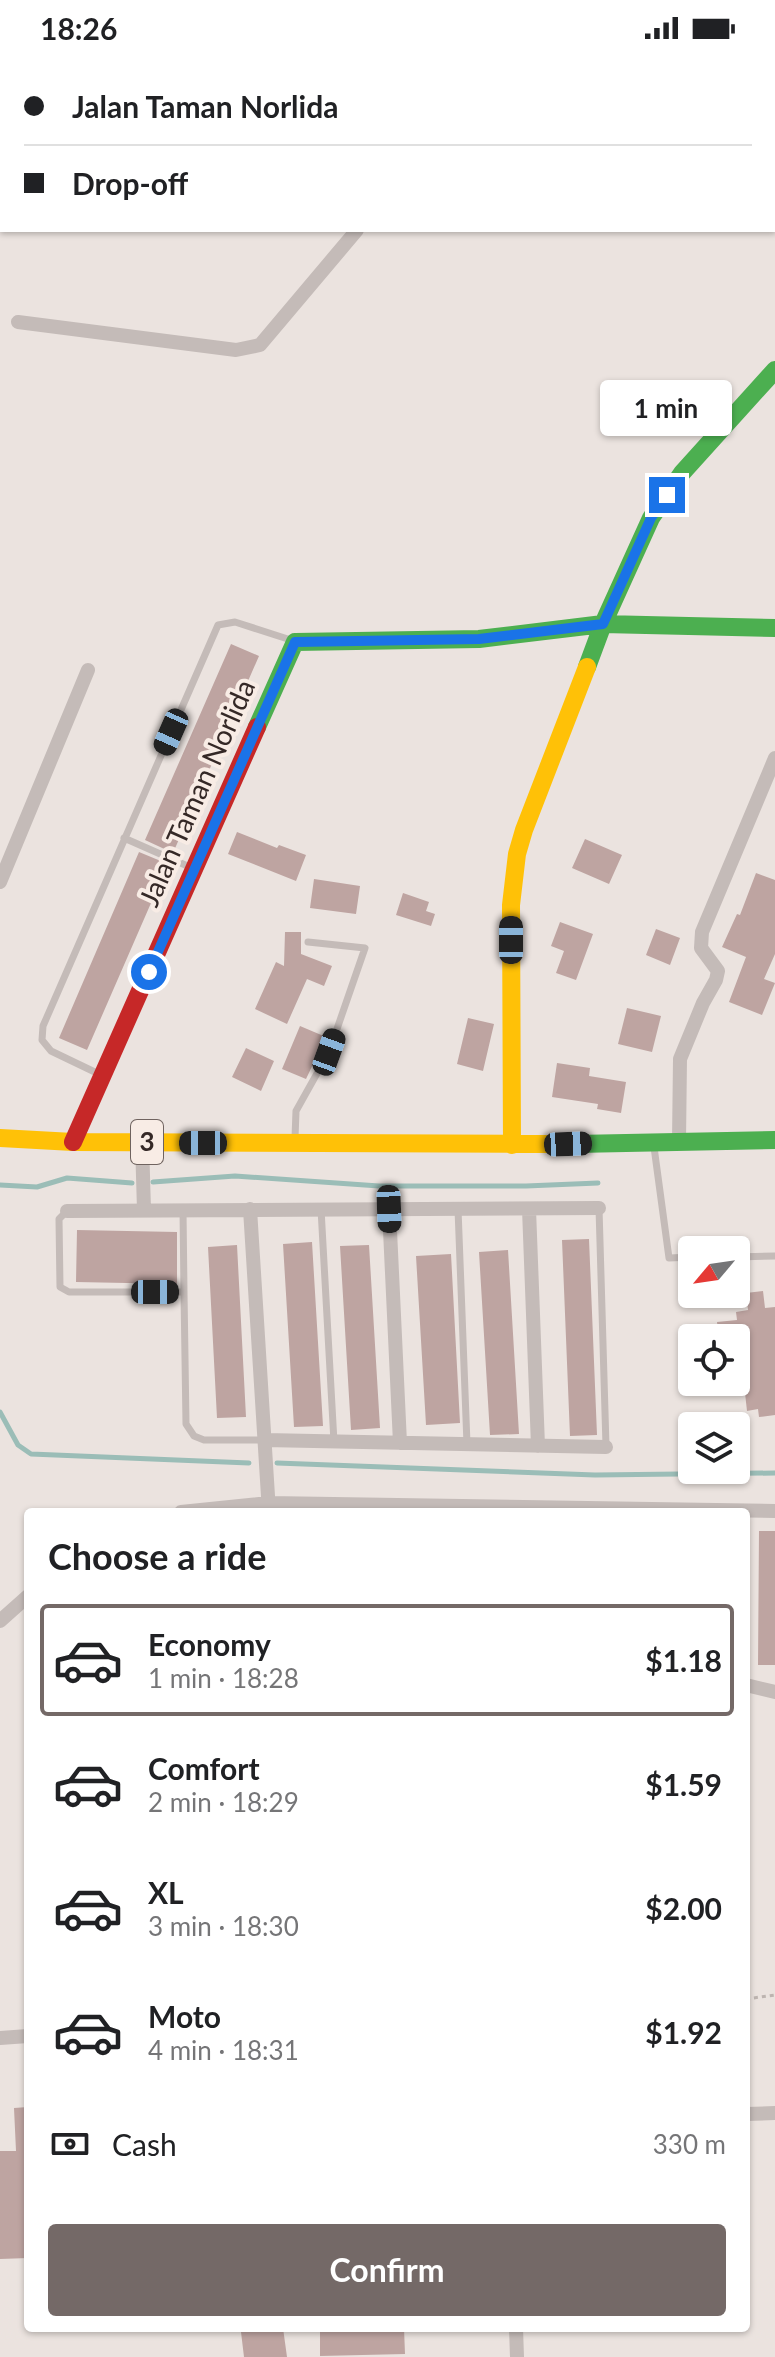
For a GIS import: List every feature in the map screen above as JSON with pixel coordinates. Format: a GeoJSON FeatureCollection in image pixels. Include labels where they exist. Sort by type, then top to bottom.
{"type":"FeatureCollection","features":[{"type":"Feature","properties":{"kind":"main road"},"geometry":{"type":"LineString","coordinates":[[512,1145],[511,910],[517,854],[524,830],[603,624],[651,518],[682,473],[775,370]]}},
{"type":"Feature","properties":{"kind":"main road"},"geometry":{"type":"LineString","coordinates":[[295,642],[479,639],[603,624],[775,628]]}},
{"type":"Feature","properties":{"kind":"main road","name":"Jalan Taman Norlida"},"geometry":{"type":"LineString","coordinates":[[73,1142],[295,642]]}},
{"type":"Feature","properties":{"kind":"main road","name":"3"},"geometry":{"type":"LineString","coordinates":[[0,1138],[73,1142],[512,1145],[775,1140]]}},
{"type":"Feature","properties":{"kind":"street"},"geometry":{"type":"LineString","coordinates":[[18,322],[236,350],[260,345],[355,232]]}},
{"type":"Feature","properties":{"kind":"street"},"geometry":{"type":"LineString","coordinates":[[0,882],[88,670]]}},
{"type":"Feature","properties":{"kind":"street"},"geometry":{"type":"LineString","coordinates":[[679,1141],[680,1059],[718,971],[701,948],[702,932],[775,758]]}},
{"type":"Feature","properties":{"kind":"street"},"geometry":{"type":"LineString","coordinates":[[142,1142],[144,1210]]}},
{"type":"Feature","properties":{"kind":"street"},"geometry":{"type":"LineString","coordinates":[[67,1211],[599,1208]]}},
{"type":"Feature","properties":{"kind":"street"},"geometry":{"type":"LineString","coordinates":[[250,1209],[269,1507],[405,1508]]}},
{"type":"Feature","properties":{"kind":"street"},"geometry":{"type":"LineString","coordinates":[[389,1209],[400,1443]]}},
{"type":"Feature","properties":{"kind":"street"},"geometry":{"type":"LineString","coordinates":[[529,1209],[538,1446]]}},
{"type":"Feature","properties":{"kind":"street"},"geometry":{"type":"LineString","coordinates":[[265,1440],[606,1447]]}},
{"type":"Feature","properties":{"kind":"street"},"geometry":{"type":"LineString","coordinates":[[750,1511],[775,1511]]}},
{"type":"Feature","properties":{"kind":"street"},"geometry":{"type":"LineString","coordinates":[[0,1621],[24,1600]]}},
{"type":"Feature","properties":{"kind":"street"},"geometry":{"type":"LineString","coordinates":[[750,1686],[775,1692]]}},
{"type":"Feature","properties":{"kind":"street"},"geometry":{"type":"LineString","coordinates":[[0,2038],[24,2036]]}},
{"type":"Feature","properties":{"kind":"street"},"geometry":{"type":"LineString","coordinates":[[750,2114],[775,2113]]}},
{"type":"Feature","properties":{"kind":"street"},"geometry":{"type":"LineString","coordinates":[[516,2332],[517,2357]]}},
{"type":"Feature","properties":{"kind":"lane"},"geometry":{"type":"LineString","coordinates":[[103,1076],[51,1051],[42,1040],[43,1026],[218,625],[235,622],[295,642]]}},
{"type":"Feature","properties":{"kind":"lane"},"geometry":{"type":"LineString","coordinates":[[124,838],[194,868]]}},
{"type":"Feature","properties":{"kind":"lane"},"geometry":{"type":"LineString","coordinates":[[294,1144],[296,1111],[329,1052],[365,948],[308,942]]}},
{"type":"Feature","properties":{"kind":"lane"},"geometry":{"type":"LineString","coordinates":[[653,1141],[669,1258],[678,1258]]}},
{"type":"Feature","properties":{"kind":"lane"},"geometry":{"type":"LineString","coordinates":[[599,1208],[606,1447]]}},
{"type":"Feature","properties":{"kind":"lane"},"geometry":{"type":"LineString","coordinates":[[321,1209],[334,1442]]}},
{"type":"Feature","properties":{"kind":"lane"},"geometry":{"type":"LineString","coordinates":[[458,1209],[467,1444]]}},
{"type":"Feature","properties":{"kind":"lane"},"geometry":{"type":"LineString","coordinates":[[183,1210],[186,1424],[194,1436],[204,1440],[265,1440]]}},
{"type":"Feature","properties":{"kind":"lane"},"geometry":{"type":"LineString","coordinates":[[67,1211],[59,1219],[60,1287],[69,1292],[184,1292]]}},
{"type":"Feature","properties":{"kind":"lane"},"geometry":{"type":"LineString","coordinates":[[750,1257],[775,1256]]}},
{"type":"Feature","properties":{"kind":"path"},"geometry":{"type":"LineString","coordinates":[[750,1998],[775,1995]]}},
{"type":"Feature","properties":{"kind":"building"},"geometry":{"type":"Polygon","coordinates":[[[231,644],[259,656],[173,853],[145,840],[231,644]]]}},
{"type":"Feature","properties":{"kind":"building"},"geometry":{"type":"Polygon","coordinates":[[[237,832],[277,848],[279,845],[306,855],[296,881],[228,854],[237,832]]]}},
{"type":"Feature","properties":{"kind":"building"},"geometry":{"type":"Polygon","coordinates":[[[585,839],[622,855],[609,884],[572,868],[585,839]]]}},
{"type":"Feature","properties":{"kind":"building"},"geometry":{"type":"Polygon","coordinates":[[[139,852],[168,864],[87,1050],[59,1038],[139,852]]]}},
{"type":"Feature","properties":{"kind":"building"},"geometry":{"type":"Polygon","coordinates":[[[756,873],[775,880],[775,954],[764,979],[775,983],[762,1015],[729,1002],[746,957],[722,947],[737,914],[740,915],[756,873]]]}},
{"type":"Feature","properties":{"kind":"building"},"geometry":{"type":"Polygon","coordinates":[[[314,879],[360,886],[356,914],[310,908],[314,879]]]}},
{"type":"Feature","properties":{"kind":"building"},"geometry":{"type":"Polygon","coordinates":[[[403,893],[429,902],[426,911],[435,914],[431,926],[396,915],[403,893]]]}},
{"type":"Feature","properties":{"kind":"building"},"geometry":{"type":"Polygon","coordinates":[[[560,922],[593,934],[576,980],[556,973],[564,951],[551,946],[560,922]]]}},
{"type":"Feature","properties":{"kind":"building"},"geometry":{"type":"Polygon","coordinates":[[[656,929],[680,938],[670,965],[646,955],[656,929]]]}},
{"type":"Feature","properties":{"kind":"building"},"geometry":{"type":"Polygon","coordinates":[[[285,932],[301,932],[301,954],[332,966],[324,986],[307,979],[287,1024],[255,1009],[276,962],[284,966],[285,932]]]}},
{"type":"Feature","properties":{"kind":"building"},"geometry":{"type":"Polygon","coordinates":[[[627,1008],[661,1016],[652,1052],[618,1044],[627,1008]]]}},
{"type":"Feature","properties":{"kind":"building"},"geometry":{"type":"Polygon","coordinates":[[[468,1018],[494,1024],[483,1071],[457,1064],[468,1018]]]}},
{"type":"Feature","properties":{"kind":"building"},"geometry":{"type":"Polygon","coordinates":[[[300,1026],[326,1037],[306,1079],[282,1069],[300,1026]]]}},
{"type":"Feature","properties":{"kind":"building"},"geometry":{"type":"Polygon","coordinates":[[[246,1048],[274,1061],[261,1091],[232,1077],[246,1048]]]}},
{"type":"Feature","properties":{"kind":"building"},"geometry":{"type":"Polygon","coordinates":[[[557,1063],[590,1068],[589,1076],[626,1082],[621,1113],[597,1109],[598,1104],[552,1097],[557,1063]]]}},
{"type":"Feature","properties":{"kind":"building"},"geometry":{"type":"Polygon","coordinates":[[[77,1230],[177,1232],[177,1284],[76,1282],[77,1230]]]}},
{"type":"Feature","properties":{"kind":"building"},"geometry":{"type":"Polygon","coordinates":[[[589,1239],[597,1435],[570,1436],[562,1240],[589,1239]]]}},
{"type":"Feature","properties":{"kind":"building"},"geometry":{"type":"Polygon","coordinates":[[[312,1242],[323,1426],[294,1427],[283,1244],[312,1242]]]}},
{"type":"Feature","properties":{"kind":"building"},"geometry":{"type":"Polygon","coordinates":[[[237,1245],[246,1417],[217,1418],[208,1247],[237,1245]]]}},
{"type":"Feature","properties":{"kind":"building"},"geometry":{"type":"Polygon","coordinates":[[[369,1245],[380,1428],[351,1430],[340,1246],[369,1245]]]}},
{"type":"Feature","properties":{"kind":"building"},"geometry":{"type":"Polygon","coordinates":[[[508,1250],[519,1434],[490,1435],[479,1252],[508,1250]]]}},
{"type":"Feature","properties":{"kind":"building"},"geometry":{"type":"Polygon","coordinates":[[[451,1254],[460,1423],[426,1425],[416,1256],[451,1254]]]}},
{"type":"Feature","properties":{"kind":"building"},"geometry":{"type":"Polygon","coordinates":[[[763,1291],[765,1308],[775,1307],[775,1415],[759,1417],[758,1409],[747,1411],[745,1396],[750,1396],[750,1324],[717,1324],[737,1320],[736,1312],[748,1310],[750,1293],[763,1291]]]}},
{"type":"Feature","properties":{"kind":"building"},"geometry":{"type":"Polygon","coordinates":[[[759,1531],[775,1531],[775,1665],[758,1665],[759,1531]]]}},
{"type":"Feature","properties":{"kind":"building"},"geometry":{"type":"Polygon","coordinates":[[[24,2107],[24,2258],[0,2259],[0,2151],[16,2151],[14,2108],[24,2107]]]}},
{"type":"Feature","properties":{"kind":"building"},"geometry":{"type":"Polygon","coordinates":[[[241,2332],[284,2332],[287,2357],[244,2357],[241,2332]]]}},
{"type":"Feature","properties":{"kind":"building"},"geometry":{"type":"Polygon","coordinates":[[[320,2332],[404,2332],[405,2354],[320,2356],[320,2332]]]}},
{"type":"Feature","properties":{"kind":"waterway"},"geometry":{"type":"LineString","coordinates":[[153,1182],[235,1176],[379,1186],[598,1183]]}},
{"type":"Feature","properties":{"kind":"waterway"},"geometry":{"type":"LineString","coordinates":[[0,1185],[37,1187],[67,1178],[132,1183]]}},
{"type":"Feature","properties":{"kind":"waterway"},"geometry":{"type":"LineString","coordinates":[[0,1412],[18,1445],[31,1454],[249,1463]]}},
{"type":"Feature","properties":{"kind":"waterway"},"geometry":{"type":"LineString","coordinates":[[277,1463],[595,1475],[775,1473]]}},
{"type":"Feature","properties":{"kind":"traffic: fast"},"geometry":{"type":"LineString","coordinates":[[587,667],[651,518],[682,473],[775,370]]}},
{"type":"Feature","properties":{"kind":"traffic: fast"},"geometry":{"type":"LineString","coordinates":[[257,727],[295,642],[479,639],[603,624],[775,628]]}},
{"type":"Feature","properties":{"kind":"traffic: fast"},"geometry":{"type":"LineString","coordinates":[[576,1144],[775,1140]]}},
{"type":"Feature","properties":{"kind":"traffic: slow"},"geometry":{"type":"LineString","coordinates":[[512,1145],[511,905],[517,854],[587,667]]}},
{"type":"Feature","properties":{"kind":"traffic: slow"},"geometry":{"type":"LineString","coordinates":[[0,1138],[73,1142],[576,1144]]}},
{"type":"Feature","properties":{"kind":"traffic: jam"},"geometry":{"type":"LineString","coordinates":[[73,1142],[257,727]]}},
{"type":"Feature","properties":{"kind":"route"},"geometry":{"type":"LineString","coordinates":[[149,972],[295,642],[479,639],[603,624],[651,518],[667,495]]}}]}
